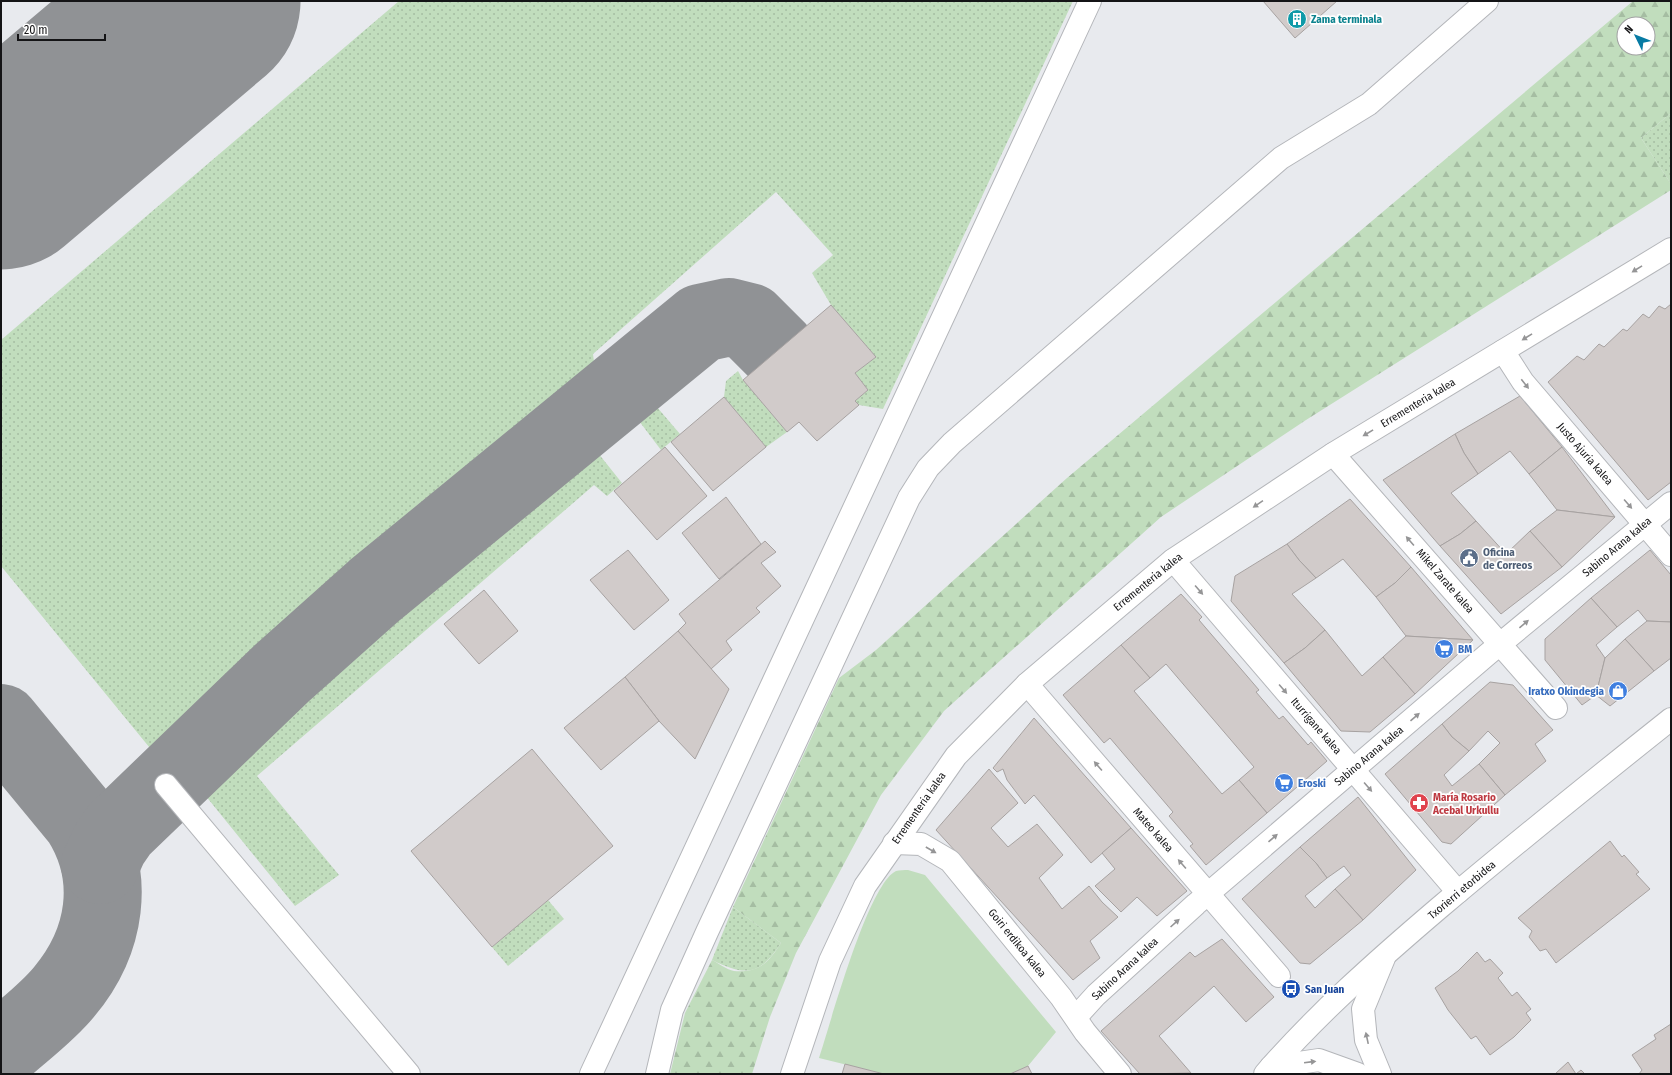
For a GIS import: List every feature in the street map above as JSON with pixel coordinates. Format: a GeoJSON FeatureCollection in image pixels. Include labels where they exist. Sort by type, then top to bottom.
{"type":"FeatureCollection","features":[{"type":"Feature","properties":{"kind":"street"},"geometry":{"type":"LineString","coordinates":[[591,1074],[1090,1]]}},
{"type":"Feature","properties":{"kind":"street"},"geometry":{"type":"LineString","coordinates":[[657,1074],[672,1010],[703,940],[909,498],[928,468],[952,443],[1281,158],[1369,104],[1487,1]]}},
{"type":"Feature","properties":{"kind":"street","name":"Errementeria kalea"},"geometry":{"type":"LineString","coordinates":[[792,1074],[830,960],[865,886],[956,756],[1027,684],[1173,560],[1333,454],[1503,352],[1666,258]]}},
{"type":"Feature","properties":{"kind":"street","name":"Justo Ajuria kalea"},"geometry":{"type":"LineString","coordinates":[[1503,352],[1523,382],[1671,554]]}},
{"type":"Feature","properties":{"kind":"street","name":"Mikel Zarate kalea"},"geometry":{"type":"LineString","coordinates":[[1333,454],[1556,708]]}},
{"type":"Feature","properties":{"kind":"street","name":"Sabino Arana kalea"},"geometry":{"type":"LineString","coordinates":[[1076,1017],[1096,995],[1208,894],[1500,644],[1671,503]]}},
{"type":"Feature","properties":{"kind":"street","name":"Iturrigane kalea"},"geometry":{"type":"LineString","coordinates":[[1173,560],[1458,892]]}},
{"type":"Feature","properties":{"kind":"street","name":"Mateo kalea"},"geometry":{"type":"LineString","coordinates":[[1027,684],[1279,976]]}},
{"type":"Feature","properties":{"kind":"street","name":"Txorierri etorbidea"},"geometry":{"type":"LineString","coordinates":[[1268,1070],[1330,1004],[1385,954],[1458,892],[1671,719]]}},
{"type":"Feature","properties":{"kind":"street"},"geometry":{"type":"LineString","coordinates":[[166,785],[409,1074]]}},
{"type":"Feature","properties":{"kind":"street","name":"Goiri erdikoa kalea"},"geometry":{"type":"LineString","coordinates":[[894,843],[921,844],[950,861],[1061,997],[1085,1032],[1120,1074]]}},
{"type":"Feature","properties":{"kind":"street"},"geometry":{"type":"LineString","coordinates":[[1380,1074],[1366,1040],[1363,1009],[1385,954]]}},
{"type":"Feature","properties":{"kind":"street"},"geometry":{"type":"LineString","coordinates":[[1061,997],[1082,1001],[1096,995]]}},
{"type":"Feature","properties":{"kind":"street"},"geometry":{"type":"LineString","coordinates":[[1268,1070],[1319,1060],[1358,1074]]}},
{"type":"Feature","properties":{"kind":"green space"},"geometry":{"type":"Polygon","coordinates":[[[399,1],[1073,1],[883,409],[859,405],[855,401],[868,390],[855,373],[876,357],[831,305],[812,273],[833,255],[776,192],[593,354],[597,386],[358,587],[163,764],[1,566],[1,340],[399,1]]]}},
{"type":"Feature","properties":{"kind":"green space"},"geometry":{"type":"Polygon","coordinates":[[[1633,1],[1671,1],[1671,113],[1641,138],[1671,184],[1671,190],[1306,420],[1161,517],[944,711],[881,795],[796,953],[770,1017],[752,1074],[670,1074],[685,1013],[712,960],[734,971],[750,970],[757,968],[767,961],[781,943],[733,907],[839,678],[876,650],[1067,478],[1633,1]]]}},
{"type":"Feature","properties":{"kind":"green space"},"geometry":{"type":"Polygon","coordinates":[[[1671,113],[1671,184],[1641,138],[1671,113]]]}},
{"type":"Feature","properties":{"kind":"green space"},"geometry":{"type":"Polygon","coordinates":[[[738,371],[743,380],[787,432],[766,447],[724,397],[726,381],[738,371]]]}},
{"type":"Feature","properties":{"kind":"green space"},"geometry":{"type":"Polygon","coordinates":[[[644,392],[680,434],[661,450],[633,413],[630,404],[644,392]]]}},
{"type":"Feature","properties":{"kind":"green space"},"geometry":{"type":"Polygon","coordinates":[[[586,438],[622,483],[607,496],[594,485],[257,776],[339,875],[295,906],[192,779],[385,603],[586,438]]]}},
{"type":"Feature","properties":{"kind":"green space"},"geometry":{"type":"Polygon","coordinates":[[[908,870],[925,875],[1056,1032],[1028,1066],[1010,1074],[884,1074],[819,1058],[851,957],[862,927],[874,901],[885,881],[896,871],[908,870]]]}},
{"type":"Feature","properties":{"kind":"green space"},"geometry":{"type":"Polygon","coordinates":[[[548,900],[564,919],[508,966],[492,947],[548,900]]]}},
{"type":"Feature","properties":{"kind":"green space"},"geometry":{"type":"Polygon","coordinates":[[[733,907],[781,943],[766,962],[751,970],[743,971],[734,969],[712,960],[733,907]]]}},
{"type":"Feature","properties":{"kind":"building","name":"Zama terminala"},"geometry":{"type":"Polygon","coordinates":[[[1263,1],[1337,1],[1295,38],[1263,1]]]}},
{"type":"Feature","properties":{"kind":"building"},"geometry":{"type":"Polygon","coordinates":[[[1671,304],[1671,482],[1648,500],[1548,382],[1577,356],[1584,360],[1599,344],[1604,347],[1623,329],[1627,331],[1643,314],[1649,318],[1659,306],[1665,309],[1671,304]]]}},
{"type":"Feature","properties":{"kind":"building"},"geometry":{"type":"Polygon","coordinates":[[[831,305],[876,357],[855,373],[868,390],[855,401],[859,405],[817,441],[799,422],[787,432],[743,380],[831,305]]]}},
{"type":"Feature","properties":{"kind":"building"},"geometry":{"type":"Polygon","coordinates":[[[1520,396],[1562,447],[1529,474],[1510,451],[1478,474],[1464,453],[1455,434],[1520,396]]]}},
{"type":"Feature","properties":{"kind":"building"},"geometry":{"type":"Polygon","coordinates":[[[724,397],[766,447],[713,491],[671,442],[724,397]]]}},
{"type":"Feature","properties":{"kind":"building"},"geometry":{"type":"Polygon","coordinates":[[[1455,434],[1464,453],[1478,474],[1451,493],[1476,521],[1460,534],[1440,546],[1383,480],[1455,434]]]}},
{"type":"Feature","properties":{"kind":"building"},"geometry":{"type":"Polygon","coordinates":[[[665,447],[707,496],[657,540],[614,491],[665,447]]]}},
{"type":"Feature","properties":{"kind":"building"},"geometry":{"type":"Polygon","coordinates":[[[1562,447],[1615,517],[1557,510],[1529,474],[1562,447]]]}},
{"type":"Feature","properties":{"kind":"building"},"geometry":{"type":"Polygon","coordinates":[[[726,497],[761,544],[719,579],[682,533],[726,497]]]}},
{"type":"Feature","properties":{"kind":"building"},"geometry":{"type":"Polygon","coordinates":[[[1350,499],[1411,567],[1395,583],[1376,597],[1343,559],[1316,578],[1299,560],[1287,544],[1350,499]]]}},
{"type":"Feature","properties":{"kind":"building"},"geometry":{"type":"Polygon","coordinates":[[[1557,510],[1615,517],[1562,567],[1530,531],[1557,510]]]}},
{"type":"Feature","properties":{"kind":"building"},"geometry":{"type":"Polygon","coordinates":[[[1476,521],[1506,554],[1530,531],[1562,567],[1501,614],[1440,546],[1460,534],[1476,521]]]}},
{"type":"Feature","properties":{"kind":"building"},"geometry":{"type":"Polygon","coordinates":[[[765,541],[776,552],[761,563],[781,586],[756,608],[760,612],[726,641],[732,650],[711,669],[678,631],[686,623],[679,614],[765,541]]]}},
{"type":"Feature","properties":{"kind":"building"},"geometry":{"type":"Polygon","coordinates":[[[1287,544],[1299,560],[1316,578],[1292,594],[1325,630],[1305,648],[1284,663],[1231,601],[1235,576],[1287,544]]]}},
{"type":"Feature","properties":{"kind":"building"},"geometry":{"type":"Polygon","coordinates":[[[628,550],[669,600],[634,630],[590,580],[628,550]]]}},
{"type":"Feature","properties":{"kind":"building"},"geometry":{"type":"Polygon","coordinates":[[[1650,550],[1671,575],[1671,622],[1647,621],[1638,610],[1617,627],[1591,598],[1650,550]]]}},
{"type":"Feature","properties":{"kind":"building"},"geometry":{"type":"Polygon","coordinates":[[[1411,567],[1473,640],[1406,636],[1376,597],[1395,583],[1411,567]]]}},
{"type":"Feature","properties":{"kind":"building"},"geometry":{"type":"Polygon","coordinates":[[[484,590],[518,631],[479,664],[444,624],[484,590]]]}},
{"type":"Feature","properties":{"kind":"building"},"geometry":{"type":"Polygon","coordinates":[[[1181,594],[1202,617],[1199,620],[1259,690],[1256,692],[1279,719],[1283,716],[1308,745],[1311,742],[1327,761],[1267,813],[1239,780],[1254,767],[1166,664],[1150,678],[1121,645],[1181,594]]]}},
{"type":"Feature","properties":{"kind":"building"},"geometry":{"type":"Polygon","coordinates":[[[1591,598],[1617,627],[1596,645],[1605,658],[1596,695],[1582,705],[1545,660],[1545,639],[1591,598]]]}},
{"type":"Feature","properties":{"kind":"building"},"geometry":{"type":"Polygon","coordinates":[[[1647,621],[1671,622],[1671,658],[1654,671],[1625,639],[1647,621]]]}},
{"type":"Feature","properties":{"kind":"building"},"geometry":{"type":"Polygon","coordinates":[[[1325,630],[1362,676],[1383,657],[1415,694],[1370,732],[1341,731],[1284,663],[1305,648],[1325,630]]]}},
{"type":"Feature","properties":{"kind":"building"},"geometry":{"type":"Polygon","coordinates":[[[678,631],[729,689],[695,759],[659,721],[625,677],[678,631]]]}},
{"type":"Feature","properties":{"kind":"building"},"geometry":{"type":"Polygon","coordinates":[[[1406,636],[1473,640],[1415,694],[1383,657],[1406,636]]]}},
{"type":"Feature","properties":{"kind":"building"},"geometry":{"type":"Polygon","coordinates":[[[1625,639],[1654,671],[1610,706],[1596,695],[1605,658],[1625,639]]]}},
{"type":"Feature","properties":{"kind":"building"},"geometry":{"type":"Polygon","coordinates":[[[1121,645],[1150,678],[1134,691],[1222,794],[1239,780],[1267,813],[1206,865],[1190,846],[1193,844],[1169,816],[1173,812],[1110,738],[1104,743],[1063,695],[1121,645]]]}},
{"type":"Feature","properties":{"kind":"building"},"geometry":{"type":"Polygon","coordinates":[[[625,677],[659,721],[601,770],[564,728],[625,677]]]}},
{"type":"Feature","properties":{"kind":"building"},"geometry":{"type":"Polygon","coordinates":[[[1490,682],[1513,685],[1553,730],[1535,744],[1546,761],[1505,795],[1479,764],[1500,743],[1488,731],[1469,751],[1452,737],[1442,724],[1490,682]]]}},
{"type":"Feature","properties":{"kind":"building"},"geometry":{"type":"Polygon","coordinates":[[[1034,718],[1131,828],[1091,863],[1034,795],[1025,804],[1007,780],[1003,769],[997,772],[993,768],[1034,718]]]}},
{"type":"Feature","properties":{"kind":"building"},"geometry":{"type":"Polygon","coordinates":[[[1442,724],[1452,737],[1469,751],[1444,775],[1452,786],[1479,764],[1505,795],[1451,844],[1442,842],[1385,774],[1442,724]]]}},
{"type":"Feature","properties":{"kind":"building"},"geometry":{"type":"Polygon","coordinates":[[[532,749],[613,846],[492,947],[411,851],[532,749]]]}},
{"type":"Feature","properties":{"kind":"building"},"geometry":{"type":"Polygon","coordinates":[[[989,769],[1018,803],[991,828],[1008,847],[1037,824],[1063,855],[1039,878],[1062,909],[1089,886],[1102,902],[1118,917],[1090,941],[1100,958],[1073,980],[936,830],[989,769]]]}},
{"type":"Feature","properties":{"kind":"building"},"geometry":{"type":"Polygon","coordinates":[[[1358,797],[1416,870],[1363,920],[1335,889],[1351,875],[1344,866],[1327,878],[1316,863],[1300,847],[1358,797]]]}},
{"type":"Feature","properties":{"kind":"building"},"geometry":{"type":"Polygon","coordinates":[[[1131,828],[1187,891],[1157,916],[1137,897],[1121,912],[1095,886],[1115,869],[1102,853],[1131,828]]]}},
{"type":"Feature","properties":{"kind":"building"},"geometry":{"type":"Polygon","coordinates":[[[1610,841],[1622,857],[1624,855],[1639,872],[1636,874],[1650,889],[1556,963],[1546,949],[1540,951],[1529,937],[1532,931],[1518,918],[1610,841]]]}},
{"type":"Feature","properties":{"kind":"building"},"geometry":{"type":"Polygon","coordinates":[[[1300,847],[1316,863],[1327,878],[1305,896],[1315,908],[1335,889],[1363,920],[1310,964],[1300,963],[1242,899],[1300,847]]]}},
{"type":"Feature","properties":{"kind":"building"},"geometry":{"type":"Polygon","coordinates":[[[1222,939],[1274,997],[1246,1022],[1214,986],[1159,1036],[1191,1073],[1140,1074],[1101,1031],[1190,952],[1195,957],[1222,939]]]}},
{"type":"Feature","properties":{"kind":"building"},"geometry":{"type":"Polygon","coordinates":[[[1477,952],[1485,962],[1490,959],[1503,973],[1498,978],[1512,996],[1517,992],[1531,1009],[1526,1013],[1531,1020],[1514,1037],[1490,1055],[1476,1036],[1471,1039],[1448,1010],[1435,988],[1458,971],[1477,952]]]}},
{"type":"Feature","properties":{"kind":"building"},"geometry":{"type":"Polygon","coordinates":[[[1671,1024],[1671,1074],[1639,1074],[1642,1070],[1632,1055],[1656,1039],[1654,1035],[1671,1024]]]}},
{"type":"Feature","properties":{"kind":"building"},"geometry":{"type":"Polygon","coordinates":[[[1568,1062],[1576,1074],[1555,1074],[1568,1062]]]}},
{"type":"Feature","properties":{"kind":"building"},"geometry":{"type":"Polygon","coordinates":[[[845,1064],[884,1074],[842,1074],[845,1064]]]}},
{"type":"Feature","properties":{"kind":"building"},"geometry":{"type":"Polygon","coordinates":[[[1028,1066],[1032,1074],[1010,1074],[1028,1066]]]}},
{"type":"Feature","properties":{"kind":"building"},"geometry":{"type":"Polygon","coordinates":[[[1581,1070],[1585,1074],[1576,1074],[1581,1070]]]}},
{"type":"Feature","properties":{"kind":"taxiway"},"geometry":{"type":"LineString","coordinates":[[100,865],[109,845],[120,829],[282,673],[375,590],[701,323],[729,317],[749,322],[778,351]]}},
{"type":"Feature","properties":{"kind":"taxiway"},"geometry":{"type":"LineString","coordinates":[[1,723],[81,820],[92,842],[99,864],[103,886],[102,909],[97,931],[89,952],[78,973],[50,1008],[1,1050]]}},
{"type":"Feature","properties":{"kind":"runway"},"geometry":{"type":"LineString","coordinates":[[1,172],[203,1]]}},
{"type":"Feature","properties":{"kind":"place","name":"Zama terminala"},"geometry":{"type":"Point","coordinates":[1297,19]}},
{"type":"Feature","properties":{"kind":"place","name":"Oficina de Correos"},"geometry":{"type":"Point","coordinates":[1469,558]}},
{"type":"Feature","properties":{"kind":"place","name":"BM"},"geometry":{"type":"Point","coordinates":[1444,649]}},
{"type":"Feature","properties":{"kind":"place","name":"Iratxo Okindegia"},"geometry":{"type":"Point","coordinates":[1618,691]}},
{"type":"Feature","properties":{"kind":"place","name":"Eroski"},"geometry":{"type":"Point","coordinates":[1284,783]}},
{"type":"Feature","properties":{"kind":"place","name":"María Rosario Acebal Urkullu"},"geometry":{"type":"Point","coordinates":[1419,803]}},
{"type":"Feature","properties":{"kind":"place","name":"San Juan"},"geometry":{"type":"Point","coordinates":[1291,989]}}]}
